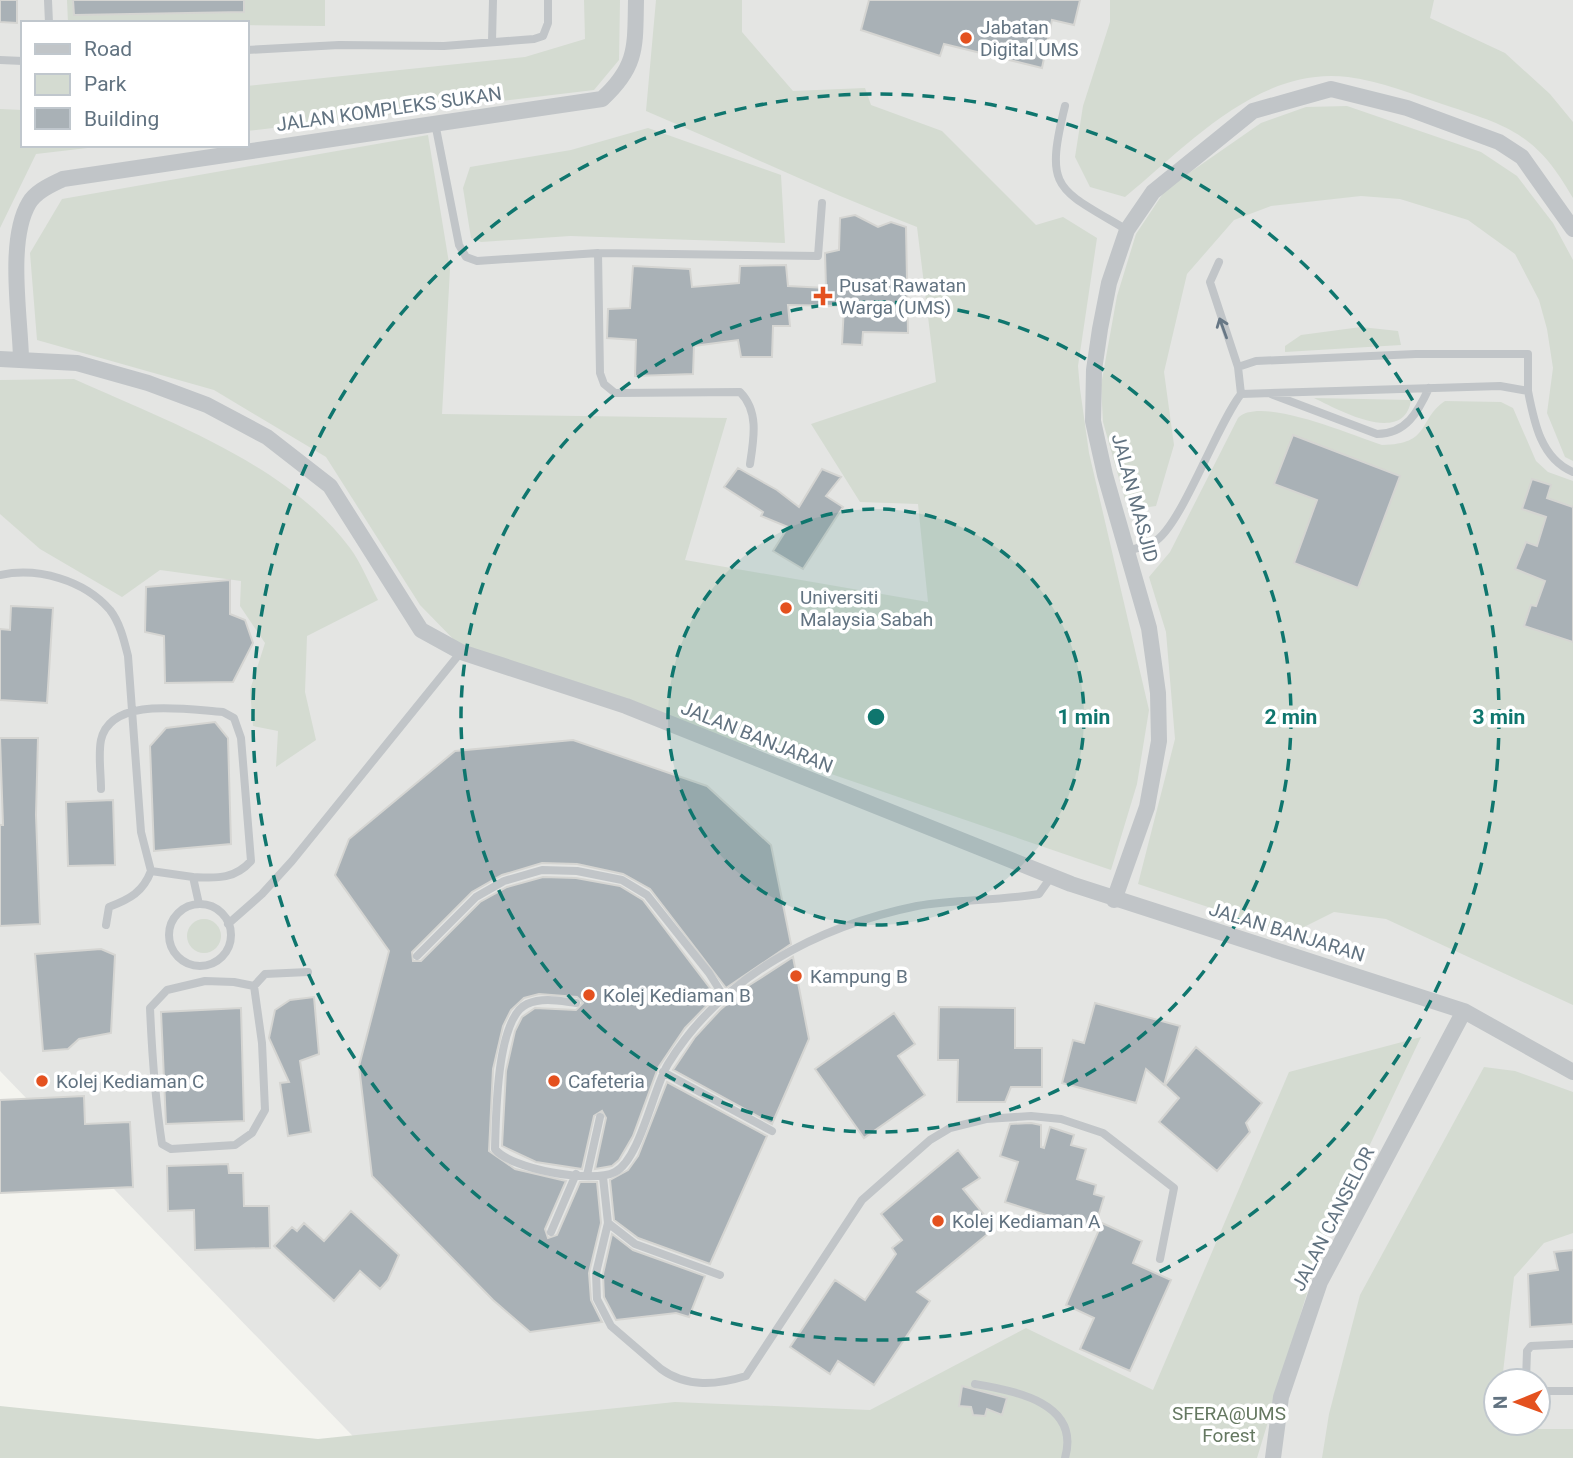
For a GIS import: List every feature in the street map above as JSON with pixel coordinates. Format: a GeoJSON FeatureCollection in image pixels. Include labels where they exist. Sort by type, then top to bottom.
{"type":"FeatureCollection","features":[{"type":"Feature","properties":{"kind":"street","name":"JALAN KOMPLEKS SUKAN"},"geometry":{"type":"LineString","coordinates":[[22,358],[17,233],[29,202],[44,188],[63,179],[602,99],[619,83],[635,51],[636,0]]}},
{"type":"Feature","properties":{"kind":"street","name":"JALAN MASJID"},"geometry":{"type":"LineString","coordinates":[[1114,900],[1147,807],[1159,741],[1158,693],[1149,628],[1093,421],[1094,370],[1109,283],[1127,230],[1153,191],[1253,111],[1331,89],[1407,108],[1499,142],[1522,158],[1573,229]]}},
{"type":"Feature","properties":{"kind":"street","name":"JALAN BANJARAN"},"geometry":{"type":"LineString","coordinates":[[0,359],[22,358],[77,363],[148,383],[207,405],[267,437],[330,486],[421,630],[461,652],[626,706],[1114,900],[1301,957],[1465,1012],[1573,1072]]}},
{"type":"Feature","properties":{"kind":"street","name":"JALAN CANSELOR"},"geometry":{"type":"LineString","coordinates":[[1273,1458],[1281,1397],[1320,1282],[1465,1012]]}},
{"type":"Feature","properties":{"kind":"lane"},"geometry":{"type":"LineString","coordinates":[[48,0],[49,21]]}},
{"type":"Feature","properties":{"kind":"lane"},"geometry":{"type":"LineString","coordinates":[[492,41],[493,0]]}},
{"type":"Feature","properties":{"kind":"lane"},"geometry":{"type":"LineString","coordinates":[[248,50],[339,45],[444,46],[543,36],[548,23],[548,0]]}},
{"type":"Feature","properties":{"kind":"lane"},"geometry":{"type":"LineString","coordinates":[[0,60],[21,61]]}},
{"type":"Feature","properties":{"kind":"lane"},"geometry":{"type":"LineString","coordinates":[[1065,106],[1054,150],[1056,174],[1067,194],[1127,230]]}},
{"type":"Feature","properties":{"kind":"lane"},"geometry":{"type":"LineString","coordinates":[[435,123],[459,245],[466,257],[477,261],[598,253],[818,256],[822,203]]}},
{"type":"Feature","properties":{"kind":"lane"},"geometry":{"type":"LineString","coordinates":[[598,253],[600,373],[604,384],[615,393],[740,392],[750,402],[755,433],[750,464]]}},
{"type":"Feature","properties":{"kind":"lane"},"geometry":{"type":"LineString","coordinates":[[1219,262],[1210,282],[1238,367],[1241,394]]}},
{"type":"Feature","properties":{"kind":"lane"},"geometry":{"type":"LineString","coordinates":[[1238,367],[1256,361],[1416,354],[1528,354],[1528,391],[1532,411],[1549,457],[1559,466],[1573,472]]}},
{"type":"Feature","properties":{"kind":"lane"},"geometry":{"type":"LineString","coordinates":[[1128,551],[1155,542],[1173,523],[1226,412],[1241,394],[1500,386],[1528,391]]}},
{"type":"Feature","properties":{"kind":"lane"},"geometry":{"type":"LineString","coordinates":[[1265,392],[1377,434],[1390,434],[1407,425],[1429,388]]}},
{"type":"Feature","properties":{"kind":"lane"},"geometry":{"type":"LineString","coordinates":[[0,575],[48,574],[83,588],[109,610],[122,633],[128,656],[141,832],[151,871],[145,887],[128,900],[109,907],[106,925]]}},
{"type":"Feature","properties":{"kind":"lane"},"geometry":{"type":"LineString","coordinates":[[228,923],[262,894],[292,861],[461,652]]}},
{"type":"Feature","properties":{"kind":"lane"},"geometry":{"type":"LineString","coordinates":[[101,789],[100,741],[105,727],[113,718],[132,709],[223,712],[234,718],[242,738],[250,861],[241,872],[222,878],[151,871]]}},
{"type":"Feature","properties":{"kind":"lane"},"geometry":{"type":"LineString","coordinates":[[417,957],[476,897],[504,881],[542,870],[577,871],[622,880],[647,895],[709,973],[724,997]]}},
{"type":"Feature","properties":{"kind":"lane"},"geometry":{"type":"LineString","coordinates":[[193,877],[199,904]]}},
{"type":"Feature","properties":{"kind":"lane"},"geometry":{"type":"LineString","coordinates":[[576,1003],[546,999],[526,1005],[514,1015],[499,1071],[495,1149],[502,1159],[525,1168],[603,1177],[618,1171],[633,1149],[663,1072],[680,1045],[724,997],[772,960],[825,933],[919,906],[1039,894],[1051,877]]}},
{"type":"Feature","properties":{"kind":"lane"},"geometry":{"type":"LineString","coordinates":[[199,904],[214,907],[228,923],[230,939],[224,954],[204,965],[184,962],[171,947],[169,937],[174,918],[190,905],[199,904]]}},
{"type":"Feature","properties":{"kind":"lane"},"geometry":{"type":"LineString","coordinates":[[204,965],[205,981]]}},
{"type":"Feature","properties":{"kind":"lane"},"geometry":{"type":"LineString","coordinates":[[254,986],[265,974],[308,972]]}},
{"type":"Feature","properties":{"kind":"lane"},"geometry":{"type":"LineString","coordinates":[[205,981],[254,986],[262,1043],[265,1110],[252,1133],[235,1145],[170,1149],[162,1144],[152,1079],[150,1008],[167,990],[205,981]]}},
{"type":"Feature","properties":{"kind":"lane"},"geometry":{"type":"LineString","coordinates":[[663,1072],[772,1130]]}},
{"type":"Feature","properties":{"kind":"lane"},"geometry":{"type":"LineString","coordinates":[[102,1086],[152,1079]]}},
{"type":"Feature","properties":{"kind":"lane"},"geometry":{"type":"LineString","coordinates":[[603,1177],[608,1223],[596,1273],[597,1299],[611,1326],[670,1375],[706,1385],[718,1385],[746,1376],[862,1200],[930,1140],[968,1121],[1031,1116],[1061,1119],[1103,1133],[1149,1166],[1174,1188],[1160,1259]]}},
{"type":"Feature","properties":{"kind":"lane"},"geometry":{"type":"LineString","coordinates":[[587,1175],[600,1117]]}},
{"type":"Feature","properties":{"kind":"lane"},"geometry":{"type":"LineString","coordinates":[[551,1231],[576,1174]]}},
{"type":"Feature","properties":{"kind":"lane"},"geometry":{"type":"LineString","coordinates":[[608,1223],[635,1244],[720,1275]]}},
{"type":"Feature","properties":{"kind":"lane"},"geometry":{"type":"LineString","coordinates":[[1526,1367],[1527,1351],[1531,1346],[1573,1344]]}},
{"type":"Feature","properties":{"kind":"lane"},"geometry":{"type":"LineString","coordinates":[[975,1384],[1023,1393],[1045,1405],[1065,1426],[1069,1444],[1065,1458]]}},
{"type":"Feature","properties":{"kind":"lane"},"geometry":{"type":"LineString","coordinates":[[1552,1391],[1573,1391]]}},
{"type":"Feature","properties":{"kind":"shaded area","name":"Universiti Malaysia Sabah"},"geometry":{"type":"Polygon","coordinates":[[[0,0],[1573,0],[1573,1458],[374,1458],[0,1071],[0,0]]]}},
{"type":"Feature","properties":{"kind":"green space"},"geometry":{"type":"Polygon","coordinates":[[[67,0],[325,0],[325,26],[248,25],[248,21],[68,21],[67,0]]]}},
{"type":"Feature","properties":{"kind":"green space"},"geometry":{"type":"Polygon","coordinates":[[[584,0],[620,0],[619,60],[594,90],[248,131],[248,86],[525,57],[585,39],[584,0]]]}},
{"type":"Feature","properties":{"kind":"green space"},"geometry":{"type":"Polygon","coordinates":[[[656,0],[742,0],[742,32],[793,91],[865,88],[871,105],[942,131],[1036,225],[1063,217],[1097,238],[1078,366],[1080,389],[1089,453],[1149,710],[1137,784],[1111,870],[461,647],[420,605],[326,457],[214,390],[37,340],[30,253],[62,199],[428,135],[450,269],[442,414],[727,418],[685,560],[928,602],[918,504],[860,502],[811,424],[936,382],[917,227],[646,111],[656,0]]]}},
{"type":"Feature","properties":{"kind":"green space"},"geometry":{"type":"Polygon","coordinates":[[[1110,0],[1434,0],[1430,18],[1505,53],[1550,94],[1573,122],[1573,198],[1547,160],[1521,136],[1505,127],[1397,89],[1348,77],[1315,77],[1284,84],[1255,96],[1200,133],[1125,197],[1090,187],[1075,157],[1083,106],[1110,22],[1110,0]]]}},
{"type":"Feature","properties":{"kind":"green space"},"geometry":{"type":"Polygon","coordinates":[[[1347,106],[1481,152],[1517,176],[1553,223],[1573,260],[1573,461],[1565,457],[1547,413],[1553,368],[1547,329],[1539,300],[1515,254],[1468,220],[1400,199],[1361,196],[1271,206],[1234,220],[1187,274],[1164,372],[1174,445],[1156,506],[1128,510],[1103,422],[1101,385],[1117,296],[1136,234],[1166,189],[1261,123],[1306,107],[1347,106]]]}},
{"type":"Feature","properties":{"kind":"green space"},"geometry":{"type":"Polygon","coordinates":[[[0,109],[21,110],[21,147],[96,147],[36,154],[0,228],[0,109]]]}},
{"type":"Feature","properties":{"kind":"green space"},"geometry":{"type":"Polygon","coordinates":[[[648,128],[781,175],[785,243],[570,236],[481,242],[471,238],[463,188],[470,167],[571,150],[648,128]]]}},
{"type":"Feature","properties":{"kind":"green space"},"geometry":{"type":"Polygon","coordinates":[[[1361,327],[1398,331],[1401,345],[1285,352],[1285,346],[1301,335],[1361,327]]]}},
{"type":"Feature","properties":{"kind":"green space"},"geometry":{"type":"Polygon","coordinates":[[[74,379],[185,429],[260,469],[294,492],[324,519],[350,548],[361,567],[378,600],[307,636],[305,692],[316,740],[276,767],[278,731],[253,726],[250,690],[265,643],[240,606],[241,581],[160,570],[122,597],[40,549],[0,514],[0,380],[74,379]]]}},
{"type":"Feature","properties":{"kind":"green space"},"geometry":{"type":"Polygon","coordinates":[[[1314,398],[1411,400],[1406,414],[1396,421],[1383,423],[1353,416],[1314,398]]]}},
{"type":"Feature","properties":{"kind":"green space"},"geometry":{"type":"Polygon","coordinates":[[[1445,401],[1501,402],[1513,408],[1536,461],[1548,472],[1573,481],[1573,507],[1543,510],[1551,485],[1532,479],[1522,509],[1565,524],[1540,536],[1537,546],[1526,542],[1516,569],[1545,581],[1541,608],[1531,605],[1524,626],[1573,642],[1573,1005],[1386,919],[1334,912],[1290,934],[1138,884],[1175,739],[1166,632],[1149,577],[1170,552],[1238,418],[1249,412],[1286,414],[1382,445],[1398,444],[1417,436],[1436,408],[1445,401]]]}},
{"type":"Feature","properties":{"kind":"green space"},"geometry":{"type":"Polygon","coordinates":[[[204,919],[216,924],[221,936],[216,948],[204,953],[192,948],[187,936],[192,924],[204,919]]]}},
{"type":"Feature","properties":{"kind":"green space","name":"SFERA@UMS Forest"},"geometry":{"type":"Polygon","coordinates":[[[1421,1037],[1320,1250],[1257,1458],[0,1458],[0,1406],[318,1439],[675,1402],[870,1410],[1026,1328],[1153,1390],[1289,1072],[1421,1037]]]}},
{"type":"Feature","properties":{"kind":"green space"},"geometry":{"type":"Polygon","coordinates":[[[1484,1067],[1515,1071],[1573,1092],[1573,1233],[1544,1243],[1514,1277],[1504,1367],[1482,1367],[1482,1437],[1552,1437],[1552,1429],[1573,1429],[1573,1458],[1322,1458],[1329,1414],[1360,1295],[1484,1067]]]}},
{"type":"Feature","properties":{"kind":"building"},"geometry":{"type":"Polygon","coordinates":[[[0,0],[17,0],[17,23],[0,22],[0,0]]]}},
{"type":"Feature","properties":{"kind":"building"},"geometry":{"type":"Polygon","coordinates":[[[73,0],[244,0],[244,12],[74,15],[73,0]]]}},
{"type":"Feature","properties":{"kind":"building","name":"Jabatan Digital UMS"},"geometry":{"type":"Polygon","coordinates":[[[869,0],[1080,0],[1074,25],[1052,20],[1042,68],[944,44],[940,56],[861,30],[869,0]]]}},
{"type":"Feature","properties":{"kind":"building","name":"Pusat Rawatan Warga (UMS)"},"geometry":{"type":"Polygon","coordinates":[[[855,215],[878,227],[891,222],[906,227],[908,333],[863,332],[862,345],[842,344],[844,306],[788,305],[790,326],[773,326],[772,357],[741,357],[738,340],[694,346],[693,374],[635,376],[636,340],[607,338],[608,309],[630,308],[633,266],[690,269],[692,287],[739,283],[740,266],[786,265],[788,286],[826,288],[825,253],[839,250],[840,218],[855,215]]]}},
{"type":"Feature","properties":{"kind":"building"},"geometry":{"type":"Polygon","coordinates":[[[1293,435],[1400,476],[1358,588],[1294,563],[1317,500],[1274,484],[1293,435]]]}},
{"type":"Feature","properties":{"kind":"building"},"geometry":{"type":"Polygon","coordinates":[[[738,468],[777,490],[799,507],[822,469],[841,477],[826,496],[843,507],[803,569],[773,551],[788,527],[761,516],[763,512],[724,487],[738,468]]]}},
{"type":"Feature","properties":{"kind":"building"},"geometry":{"type":"Polygon","coordinates":[[[1532,479],[1551,485],[1547,498],[1573,507],[1573,642],[1524,626],[1531,605],[1536,606],[1545,581],[1515,569],[1526,542],[1537,546],[1546,517],[1522,509],[1532,479]]]}},
{"type":"Feature","properties":{"kind":"building"},"geometry":{"type":"Polygon","coordinates":[[[230,580],[230,614],[245,620],[253,643],[233,682],[165,683],[164,636],[145,632],[146,587],[230,580]]]}},
{"type":"Feature","properties":{"kind":"building"},"geometry":{"type":"Polygon","coordinates":[[[11,606],[53,608],[47,703],[0,700],[0,629],[10,630],[11,606]]]}},
{"type":"Feature","properties":{"kind":"building"},"geometry":{"type":"Polygon","coordinates":[[[215,722],[228,738],[231,844],[154,851],[150,746],[166,728],[215,722]]]}},
{"type":"Feature","properties":{"kind":"building"},"geometry":{"type":"Polygon","coordinates":[[[0,738],[38,738],[36,815],[40,924],[0,926],[0,825],[3,825],[0,738]]]}},
{"type":"Feature","properties":{"kind":"building","name":"Kolej Kediaman B"},"geometry":{"type":"Polygon","coordinates":[[[573,740],[707,786],[771,845],[791,944],[726,988],[650,889],[623,874],[577,864],[542,863],[502,875],[472,892],[412,952],[413,961],[421,961],[480,902],[507,887],[543,877],[576,878],[620,886],[643,900],[716,996],[685,1028],[658,1068],[633,1136],[619,1160],[612,1166],[595,1169],[606,1118],[602,1111],[594,1116],[582,1169],[536,1162],[502,1146],[506,1071],[515,1031],[522,1017],[535,1008],[576,1010],[583,1003],[577,997],[539,994],[524,998],[511,1010],[503,1026],[493,1069],[489,1151],[515,1169],[566,1181],[545,1229],[548,1238],[557,1235],[580,1182],[597,1182],[601,1223],[589,1273],[591,1300],[602,1322],[530,1332],[493,1300],[372,1176],[359,1066],[389,951],[335,875],[349,839],[455,751],[573,740]]]}},
{"type":"Feature","properties":{"kind":"building"},"geometry":{"type":"Polygon","coordinates":[[[113,800],[115,865],[68,866],[66,802],[113,800]]]}},
{"type":"Feature","properties":{"kind":"building"},"geometry":{"type":"Polygon","coordinates":[[[101,949],[115,955],[111,1033],[79,1039],[68,1049],[43,1051],[35,954],[101,949]]]}},
{"type":"Feature","properties":{"kind":"building"},"geometry":{"type":"Polygon","coordinates":[[[793,957],[809,1039],[772,1124],[673,1070],[695,1037],[720,1010],[748,986],[793,957]]]}},
{"type":"Feature","properties":{"kind":"building"},"geometry":{"type":"Polygon","coordinates":[[[314,997],[319,1054],[300,1061],[311,1132],[288,1136],[280,1083],[289,1082],[269,1038],[275,1010],[290,1000],[314,997]]]}},
{"type":"Feature","properties":{"kind":"building"},"geometry":{"type":"Polygon","coordinates":[[[1095,1003],[1180,1026],[1164,1085],[1146,1069],[1136,1103],[1062,1083],[1073,1040],[1084,1043],[1095,1003]]]}},
{"type":"Feature","properties":{"kind":"building"},"geometry":{"type":"Polygon","coordinates":[[[939,1007],[1015,1008],[1015,1048],[1042,1048],[1042,1087],[1011,1087],[1005,1102],[957,1102],[958,1060],[938,1060],[939,1007]]]}},
{"type":"Feature","properties":{"kind":"building"},"geometry":{"type":"Polygon","coordinates":[[[241,1008],[244,1121],[166,1124],[161,1012],[241,1008]]]}},
{"type":"Feature","properties":{"kind":"building"},"geometry":{"type":"Polygon","coordinates":[[[894,1013],[915,1044],[898,1056],[925,1095],[864,1138],[815,1069],[894,1013]]]}},
{"type":"Feature","properties":{"kind":"building"},"geometry":{"type":"Polygon","coordinates":[[[1196,1047],[1262,1103],[1246,1123],[1250,1132],[1217,1171],[1159,1122],[1179,1098],[1165,1085],[1196,1047]]]}},
{"type":"Feature","properties":{"kind":"building"},"geometry":{"type":"Polygon","coordinates":[[[667,1082],[767,1136],[710,1264],[638,1238],[614,1220],[610,1180],[628,1170],[638,1156],[667,1082]]]}},
{"type":"Feature","properties":{"kind":"building"},"geometry":{"type":"Polygon","coordinates":[[[84,1096],[85,1124],[130,1122],[133,1187],[0,1193],[0,1100],[84,1096]]]}},
{"type":"Feature","properties":{"kind":"building"},"geometry":{"type":"Polygon","coordinates":[[[1010,1124],[1041,1125],[1041,1147],[1044,1148],[1050,1127],[1074,1135],[1071,1145],[1086,1149],[1077,1179],[1096,1185],[1094,1194],[1104,1197],[1094,1230],[1005,1202],[1018,1162],[1000,1156],[1010,1124]]]}},
{"type":"Feature","properties":{"kind":"building"},"geometry":{"type":"Polygon","coordinates":[[[958,1150],[980,1178],[963,1189],[995,1228],[917,1292],[930,1301],[874,1385],[838,1361],[830,1374],[790,1347],[835,1280],[865,1300],[896,1254],[892,1248],[902,1240],[881,1214],[958,1150]]]}},
{"type":"Feature","properties":{"kind":"building"},"geometry":{"type":"Polygon","coordinates":[[[228,1164],[229,1173],[243,1173],[244,1206],[269,1206],[270,1248],[195,1250],[194,1210],[168,1211],[167,1166],[228,1164]]]}},
{"type":"Feature","properties":{"kind":"building"},"geometry":{"type":"Polygon","coordinates":[[[351,1211],[399,1255],[388,1280],[380,1289],[360,1271],[334,1301],[274,1246],[292,1227],[297,1231],[304,1223],[324,1241],[351,1211]]]}},
{"type":"Feature","properties":{"kind":"building"},"geometry":{"type":"Polygon","coordinates":[[[1102,1223],[1142,1241],[1133,1263],[1171,1280],[1130,1371],[1080,1349],[1094,1318],[1066,1305],[1102,1223]]]}},
{"type":"Feature","properties":{"kind":"building"},"geometry":{"type":"Polygon","coordinates":[[[612,1234],[633,1250],[705,1276],[689,1317],[676,1313],[616,1320],[604,1297],[603,1274],[612,1234]]]}},
{"type":"Feature","properties":{"kind":"building"},"geometry":{"type":"Polygon","coordinates":[[[1573,1250],[1573,1324],[1530,1327],[1528,1274],[1558,1270],[1554,1252],[1573,1250]]]}},
{"type":"Feature","properties":{"kind":"building"},"geometry":{"type":"Polygon","coordinates":[[[962,1386],[1007,1398],[1002,1415],[987,1409],[985,1416],[973,1415],[971,1407],[959,1406],[962,1386]]]}},
{"type":"Feature","properties":{"kind":"place","name":"Jabatan Digital UMS"},"geometry":{"type":"Point","coordinates":[966,38]}},
{"type":"Feature","properties":{"kind":"place","name":"Pusat Rawatan Warga (UMS)"},"geometry":{"type":"Point","coordinates":[823,296]}},
{"type":"Feature","properties":{"kind":"place","name":"Universiti Malaysia Sabah"},"geometry":{"type":"Point","coordinates":[786,608]}},
{"type":"Feature","properties":{"kind":"place","name":"Kampung B"},"geometry":{"type":"Point","coordinates":[796,976]}},
{"type":"Feature","properties":{"kind":"place","name":"Kolej Kediaman B"},"geometry":{"type":"Point","coordinates":[589,995]}},
{"type":"Feature","properties":{"kind":"place","name":"Kolej Kediaman C"},"geometry":{"type":"Point","coordinates":[42,1081]}},
{"type":"Feature","properties":{"kind":"place","name":"Cafeteria"},"geometry":{"type":"Point","coordinates":[554,1081]}},
{"type":"Feature","properties":{"kind":"place","name":"Kolej Kediaman A"},"geometry":{"type":"Point","coordinates":[938,1221]}}]}
